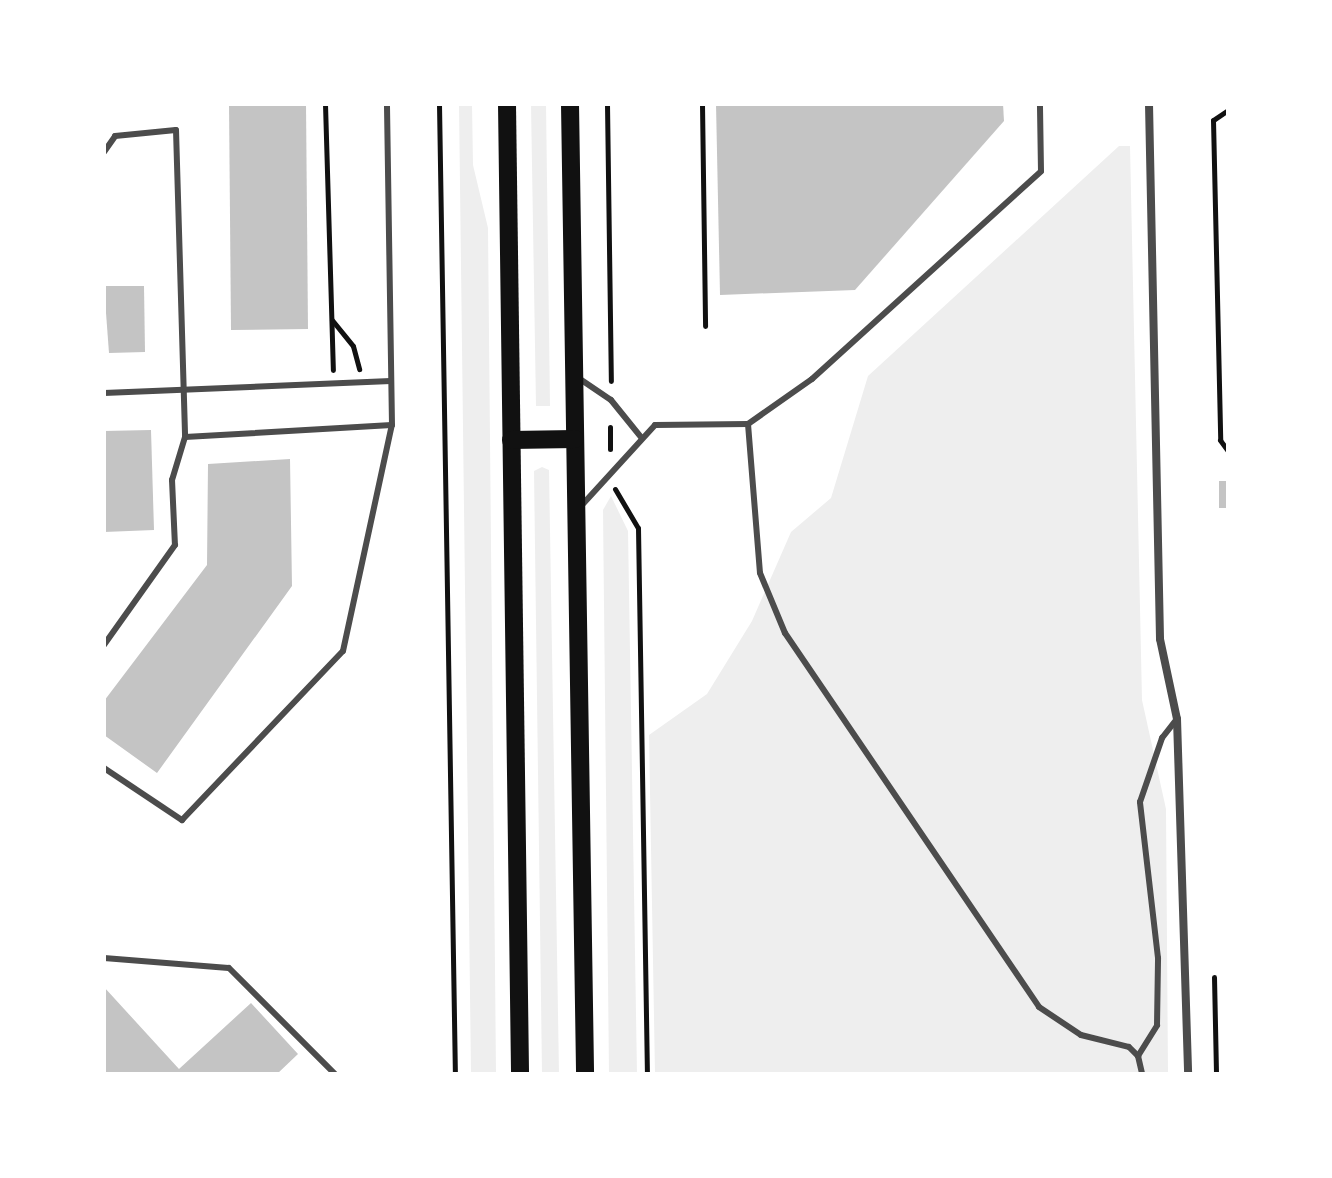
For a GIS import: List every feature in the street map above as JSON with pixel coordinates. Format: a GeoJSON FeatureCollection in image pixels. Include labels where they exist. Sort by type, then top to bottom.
{"type":"FeatureCollection","features":[{"type":"Feature","properties":{"kind":"main road"},"geometry":{"type":"LineString","coordinates":[[507,104],[520,1074]]}},
{"type":"Feature","properties":{"kind":"main road"},"geometry":{"type":"LineString","coordinates":[[570,104],[585,1074]]}},
{"type":"Feature","properties":{"kind":"main road"},"geometry":{"type":"LineString","coordinates":[[511,440],[575,439]]}},
{"type":"Feature","properties":{"kind":"street"},"geometry":{"type":"LineString","coordinates":[[1149,104],[1160,639],[1177,719],[1188,1074]]}},
{"type":"Feature","properties":{"kind":"lane"},"geometry":{"type":"LineString","coordinates":[[104,768],[182,820],[343,651],[392,425],[387,104]]}},
{"type":"Feature","properties":{"kind":"lane"},"geometry":{"type":"LineString","coordinates":[[576,510],[610,480],[641,437],[655,425],[748,424],[812,379],[1041,171],[1040,104]]}},
{"type":"Feature","properties":{"kind":"lane"},"geometry":{"type":"LineString","coordinates":[[104,152],[115,136],[176,130],[185,437],[172,480],[175,545],[104,645]]}},
{"type":"Feature","properties":{"kind":"lane"},"geometry":{"type":"LineString","coordinates":[[575,375],[611,400],[641,437]]}},
{"type":"Feature","properties":{"kind":"lane"},"geometry":{"type":"LineString","coordinates":[[104,393],[391,381]]}},
{"type":"Feature","properties":{"kind":"lane"},"geometry":{"type":"LineString","coordinates":[[748,424],[760,573],[785,633],[1039,1007],[1081,1035],[1119,1042],[1138,1056],[1142,1074]]}},
{"type":"Feature","properties":{"kind":"lane"},"geometry":{"type":"LineString","coordinates":[[185,437],[392,425]]}},
{"type":"Feature","properties":{"kind":"lane"},"geometry":{"type":"LineString","coordinates":[[1138,1056],[1157,1025],[1158,958],[1140,802],[1162,738],[1177,719]]}},
{"type":"Feature","properties":{"kind":"lane"},"geometry":{"type":"LineString","coordinates":[[104,958],[229,968],[335,1074]]}},
{"type":"Feature","properties":{"kind":"path"},"geometry":{"type":"LineString","coordinates":[[325,104],[334,383]]}},
{"type":"Feature","properties":{"kind":"path"},"geometry":{"type":"LineString","coordinates":[[439,104],[455,1074]]}},
{"type":"Feature","properties":{"kind":"path"},"geometry":{"type":"LineString","coordinates":[[607,104],[610,480],[638,528],[647,1074]]}},
{"type":"Feature","properties":{"kind":"path"},"geometry":{"type":"LineString","coordinates":[[702,104],[705,326]]}},
{"type":"Feature","properties":{"kind":"path"},"geometry":{"type":"LineString","coordinates":[[1228,110],[1213,120],[1220,440],[1228,451]]}},
{"type":"Feature","properties":{"kind":"path"},"geometry":{"type":"LineString","coordinates":[[331,319],[353,346],[362,382]]}},
{"type":"Feature","properties":{"kind":"path"},"geometry":{"type":"LineString","coordinates":[[1214,977],[1216,1074]]}},
{"type":"Feature","properties":{"kind":"shaded area"},"geometry":{"type":"Polygon","coordinates":[[[459,104],[472,104],[473,165],[488,228],[496,1074],[471,1074],[459,104]]]}},
{"type":"Feature","properties":{"kind":"shaded area"},"geometry":{"type":"Polygon","coordinates":[[[531,104],[546,104],[550,406],[536,406],[531,104]]]}},
{"type":"Feature","properties":{"kind":"shaded area"},"geometry":{"type":"Polygon","coordinates":[[[1119,146],[1130,146],[1142,700],[1166,809],[1168,1074],[655,1074],[649,735],[707,694],[752,621],[791,532],[831,498],[868,376],[1119,146]]]}},
{"type":"Feature","properties":{"kind":"shaded area"},"geometry":{"type":"Polygon","coordinates":[[[542,467],[549,470],[559,1074],[542,1074],[534,471],[542,467]]]}},
{"type":"Feature","properties":{"kind":"shaded area"},"geometry":{"type":"Polygon","coordinates":[[[611,496],[628,531],[637,1074],[609,1074],[603,510],[611,496]]]}},
{"type":"Feature","properties":{"kind":"building"},"geometry":{"type":"Polygon","coordinates":[[[229,104],[306,104],[308,329],[231,330],[229,104]]]}},
{"type":"Feature","properties":{"kind":"building"},"geometry":{"type":"Polygon","coordinates":[[[716,104],[1003,104],[1004,121],[855,290],[720,295],[716,104]]]}},
{"type":"Feature","properties":{"kind":"building"},"geometry":{"type":"Polygon","coordinates":[[[104,286],[144,286],[145,352],[109,353],[104,286]]]}},
{"type":"Feature","properties":{"kind":"building"},"geometry":{"type":"Polygon","coordinates":[[[151,430],[154,530],[104,532],[104,431],[151,430]]]}},
{"type":"Feature","properties":{"kind":"building"},"geometry":{"type":"Polygon","coordinates":[[[290,459],[292,586],[157,773],[104,735],[104,701],[207,565],[208,464],[290,459]]]}},
{"type":"Feature","properties":{"kind":"building"},"geometry":{"type":"Polygon","coordinates":[[[1219,481],[1228,481],[1228,508],[1219,508],[1219,481]]]}},
{"type":"Feature","properties":{"kind":"building"},"geometry":{"type":"Polygon","coordinates":[[[104,987],[179,1069],[251,1003],[298,1054],[277,1074],[104,1074],[104,987]]]}}]}
